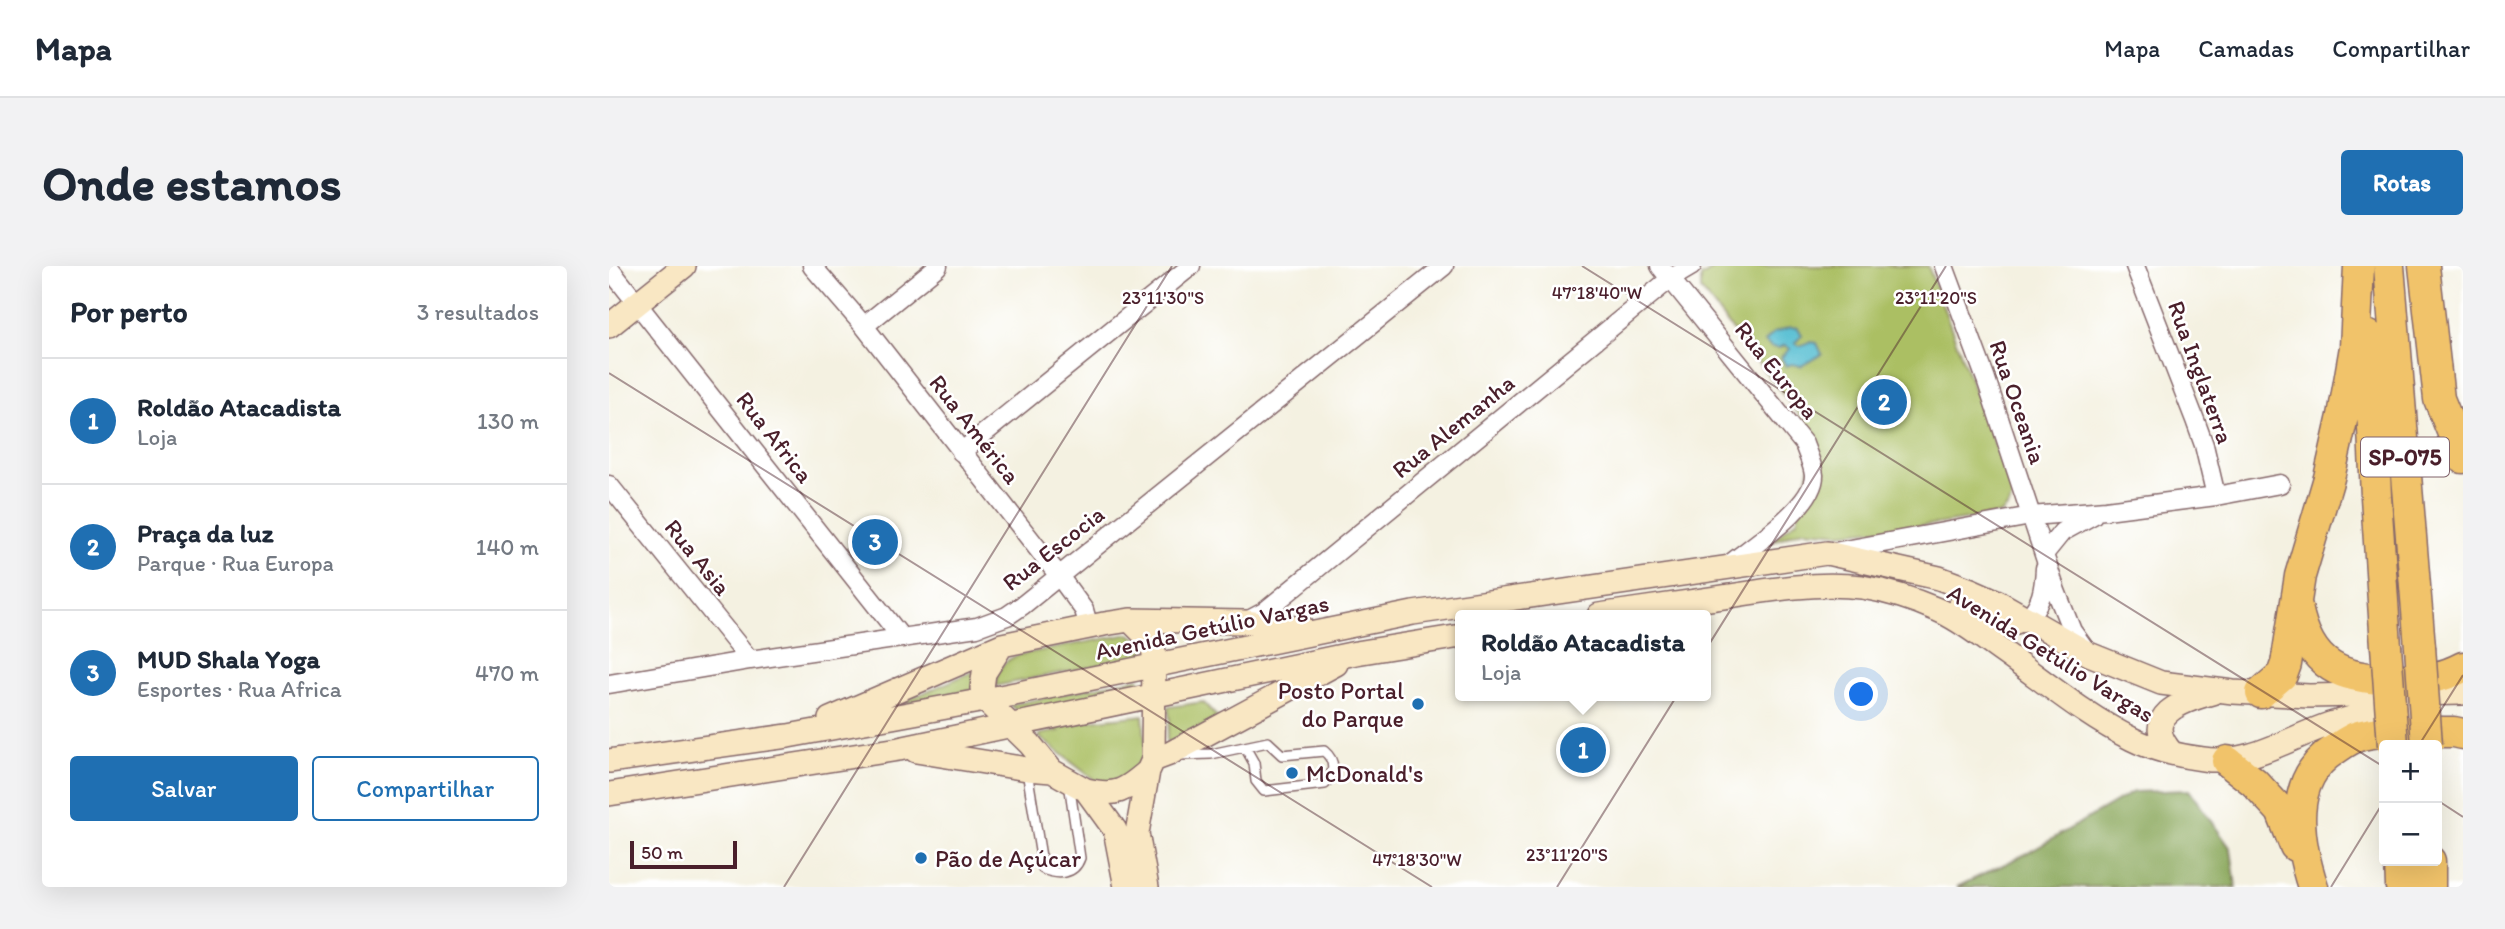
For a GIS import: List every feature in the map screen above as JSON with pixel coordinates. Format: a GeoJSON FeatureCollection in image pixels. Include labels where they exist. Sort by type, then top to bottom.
{"type":"FeatureCollection","features":[{"type":"Feature","properties":{"kind":"highway"},"geometry":{"type":"LineString","coordinates":[[2261,693],[2282,675],[2286,664],[2300,576],[2329,478],[2355,347],[2359,266]]}},
{"type":"Feature","properties":{"kind":"highway","name":"SP-075"},"geometry":{"type":"LineString","coordinates":[[2366,266],[2376,497],[2393,740]]}},
{"type":"Feature","properties":{"kind":"highway","name":"SP-075"},"geometry":{"type":"LineString","coordinates":[[2389,266],[2427,740]]}},
{"type":"Feature","properties":{"kind":"highway"},"geometry":{"type":"LineString","coordinates":[[2424,266],[2439,399],[2463,458]]}},
{"type":"Feature","properties":{"kind":"highway"},"geometry":{"type":"LineString","coordinates":[[2433,358],[2447,395],[2463,411]]}},
{"type":"Feature","properties":{"kind":"highway"},"geometry":{"type":"LineString","coordinates":[[2295,600],[2307,641],[2321,658],[2345,674],[2369,680],[2442,677],[2463,667]]}},
{"type":"Feature","properties":{"kind":"highway"},"geometry":{"type":"LineString","coordinates":[[2312,887],[2300,828],[2300,804],[2307,777],[2326,754],[2360,735],[2463,734]]}},
{"type":"Feature","properties":{"kind":"highway"},"geometry":{"type":"LineString","coordinates":[[2227,761],[2253,782],[2281,811],[2312,887]]}},
{"type":"Feature","properties":{"kind":"highway"},"geometry":{"type":"LineString","coordinates":[[2400,866],[2401,887]]}},
{"type":"Feature","properties":{"kind":"highway"},"geometry":{"type":"LineString","coordinates":[[2430,866],[2430,887]]}},
{"type":"Feature","properties":{"kind":"main road"},"geometry":{"type":"LineString","coordinates":[[609,326],[684,266]]}},
{"type":"Feature","properties":{"kind":"main road","name":"Avenida Getúlio Vargas"},"geometry":{"type":"LineString","coordinates":[[609,761],[789,736],[985,700],[1413,613],[1827,553],[1939,579],[1998,602],[2089,654],[2161,682],[2291,695],[2463,693]]}},
{"type":"Feature","properties":{"kind":"main road"},"geometry":{"type":"LineString","coordinates":[[1864,587],[1894,583],[1955,603],[2000,628],[2027,618]]}},
{"type":"Feature","properties":{"kind":"main road","name":"Avenida Getúlio Vargas"},"geometry":{"type":"LineString","coordinates":[[1634,610],[1787,589],[1864,587],[1939,610],[2133,740],[2172,753],[2227,761]]}},
{"type":"Feature","properties":{"kind":"main road"},"geometry":{"type":"LineString","coordinates":[[1130,620],[1151,644],[1154,652],[1153,694],[1157,762],[1137,833],[1147,887]]}},
{"type":"Feature","properties":{"kind":"main road","name":"Avenida Getúlio Vargas"},"geometry":{"type":"LineString","coordinates":[[789,736],[1002,645],[1089,627],[1130,620],[1245,622],[1329,630]]}},
{"type":"Feature","properties":{"kind":"main road"},"geometry":{"type":"LineString","coordinates":[[609,794],[899,749],[1356,653],[1455,637]]}},
{"type":"Feature","properties":{"kind":"main road"},"geometry":{"type":"LineString","coordinates":[[1002,645],[984,673],[982,688],[985,700],[1069,780],[1115,830],[1126,887]]}},
{"type":"Feature","properties":{"kind":"main road"},"geometry":{"type":"LineString","coordinates":[[899,749],[1027,769],[1069,780],[1105,794],[1117,793],[1133,785],[1157,762],[1356,653]]}},
{"type":"Feature","properties":{"kind":"main road"},"geometry":{"type":"LineString","coordinates":[[2172,753],[2161,733],[2163,719],[2167,713],[2176,704],[2221,690]]}},
{"type":"Feature","properties":{"kind":"main road"},"geometry":{"type":"LineString","coordinates":[[2227,761],[2264,752],[2327,725],[2382,711],[2463,708]]}},
{"type":"Feature","properties":{"kind":"street","name":"Rua América"},"geometry":{"type":"LineString","coordinates":[[812,266],[864,326],[1059,576],[1084,610],[1089,627]]}},
{"type":"Feature","properties":{"kind":"street"},"geometry":{"type":"LineString","coordinates":[[864,326],[939,266]]}},
{"type":"Feature","properties":{"kind":"street"},"geometry":{"type":"LineString","coordinates":[[961,452],[1191,266]]}},
{"type":"Feature","properties":{"kind":"street","name":"Rua Escocia"},"geometry":{"type":"LineString","coordinates":[[609,684],[750,660],[977,627],[992,622],[1023,605],[1444,266]]}},
{"type":"Feature","properties":{"kind":"street","name":"Rua Alemanha"},"geometry":{"type":"LineString","coordinates":[[1245,622],[1264,612],[1665,273],[1692,266]]}},
{"type":"Feature","properties":{"kind":"street","name":"Rua Inglaterra"},"geometry":{"type":"LineString","coordinates":[[2135,266],[2200,433],[2216,496]]}},
{"type":"Feature","properties":{"kind":"street","name":"Rua Oceania"},"geometry":{"type":"LineString","coordinates":[[1947,267],[2056,591],[2072,631],[2089,654]]}},
{"type":"Feature","properties":{"kind":"street","name":"Rua Africa"},"geometry":{"type":"LineString","coordinates":[[609,268],[901,637]]}},
{"type":"Feature","properties":{"kind":"street","name":"Rua Europa"},"geometry":{"type":"LineString","coordinates":[[1665,273],[1804,444],[1814,475],[1811,491],[1801,505],[1725,567]]}},
{"type":"Feature","properties":{"kind":"street","name":"Avenida Getúlio Vargas"},"geometry":{"type":"LineString","coordinates":[[1827,553],[2031,516],[2216,496],[2280,484]]}},
{"type":"Feature","properties":{"kind":"street","name":"Rua Asia"},"geometry":{"type":"LineString","coordinates":[[609,485],[750,660]]}},
{"type":"Feature","properties":{"kind":"street"},"geometry":{"type":"LineString","coordinates":[[2045,553],[2062,532],[2106,510]]}},
{"type":"Feature","properties":{"kind":"street","name":"Rua Oceania"},"geometry":{"type":"LineString","coordinates":[[2027,618],[2040,601],[2044,586],[2045,553]]}},
{"type":"Feature","properties":{"kind":"lane"},"geometry":{"type":"LineString","coordinates":[[1157,762],[1268,742],[1282,755],[1324,751],[1333,764],[1332,775],[1325,784],[1263,791],[1256,781],[1254,763],[1245,747]]}},
{"type":"Feature","properties":{"kind":"lane"},"geometry":{"type":"LineString","coordinates":[[1027,769],[1043,869],[1051,872],[1063,873],[1072,870],[1078,865],[1080,858],[1069,780]]}},
{"type":"Feature","properties":{"kind":"green space"},"geometry":{"type":"Polygon","coordinates":[[[1719,266],[1928,266],[2013,494],[2009,506],[2001,514],[1937,524],[1839,533],[1803,530],[1768,543],[1797,520],[1814,449],[1812,431],[1701,290],[1701,277],[1719,266]]]}},
{"type":"Feature","properties":{"kind":"green space"},"geometry":{"type":"Polygon","coordinates":[[[1129,634],[1138,639],[1147,655],[996,686],[1001,667],[1018,655],[1129,634]]]}},
{"type":"Feature","properties":{"kind":"green space"},"geometry":{"type":"Polygon","coordinates":[[[979,669],[974,690],[906,703],[907,700],[979,669]]]}},
{"type":"Feature","properties":{"kind":"green space"},"geometry":{"type":"Polygon","coordinates":[[[1139,678],[1139,688],[1022,714],[1010,705],[1139,678]]]}},
{"type":"Feature","properties":{"kind":"green space"},"geometry":{"type":"Polygon","coordinates":[[[1203,702],[1218,718],[1172,744],[1166,741],[1170,720],[1168,707],[1203,702]]]}},
{"type":"Feature","properties":{"kind":"green space"},"geometry":{"type":"Polygon","coordinates":[[[1143,715],[1146,753],[1137,772],[1101,785],[1039,737],[1041,734],[1059,731],[1049,725],[1143,715]]]}},
{"type":"Feature","properties":{"kind":"green space"},"geometry":{"type":"Polygon","coordinates":[[[2189,790],[2231,849],[2236,887],[1957,887],[2028,853],[2133,792],[2189,790]]]}},
{"type":"Feature","properties":{"kind":"water"},"geometry":{"type":"Polygon","coordinates":[[[1790,327],[1798,328],[1802,335],[1795,343],[1800,346],[1809,342],[1817,343],[1822,354],[1801,366],[1786,366],[1781,357],[1790,349],[1785,345],[1779,348],[1771,347],[1765,342],[1773,333],[1790,327]]]}},
{"type":"Feature","properties":{"kind":"place","name":"Praça da luz"},"geometry":{"type":"Point","coordinates":[1884,402]}},
{"type":"Feature","properties":{"kind":"place","name":"MUD Shala Yoga"},"geometry":{"type":"Point","coordinates":[875,542]}},
{"type":"Feature","properties":{"kind":"place","name":"Posto Portal do Parque"},"geometry":{"type":"Point","coordinates":[1418,704]}},
{"type":"Feature","properties":{"kind":"place","name":"Roldão Atacadista"},"geometry":{"type":"Point","coordinates":[1583,750]}},
{"type":"Feature","properties":{"kind":"place","name":"McDonald's"},"geometry":{"type":"Point","coordinates":[1292,773]}},
{"type":"Feature","properties":{"kind":"place","name":"Pão de Açúcar"},"geometry":{"type":"Point","coordinates":[921,858]}}]}
